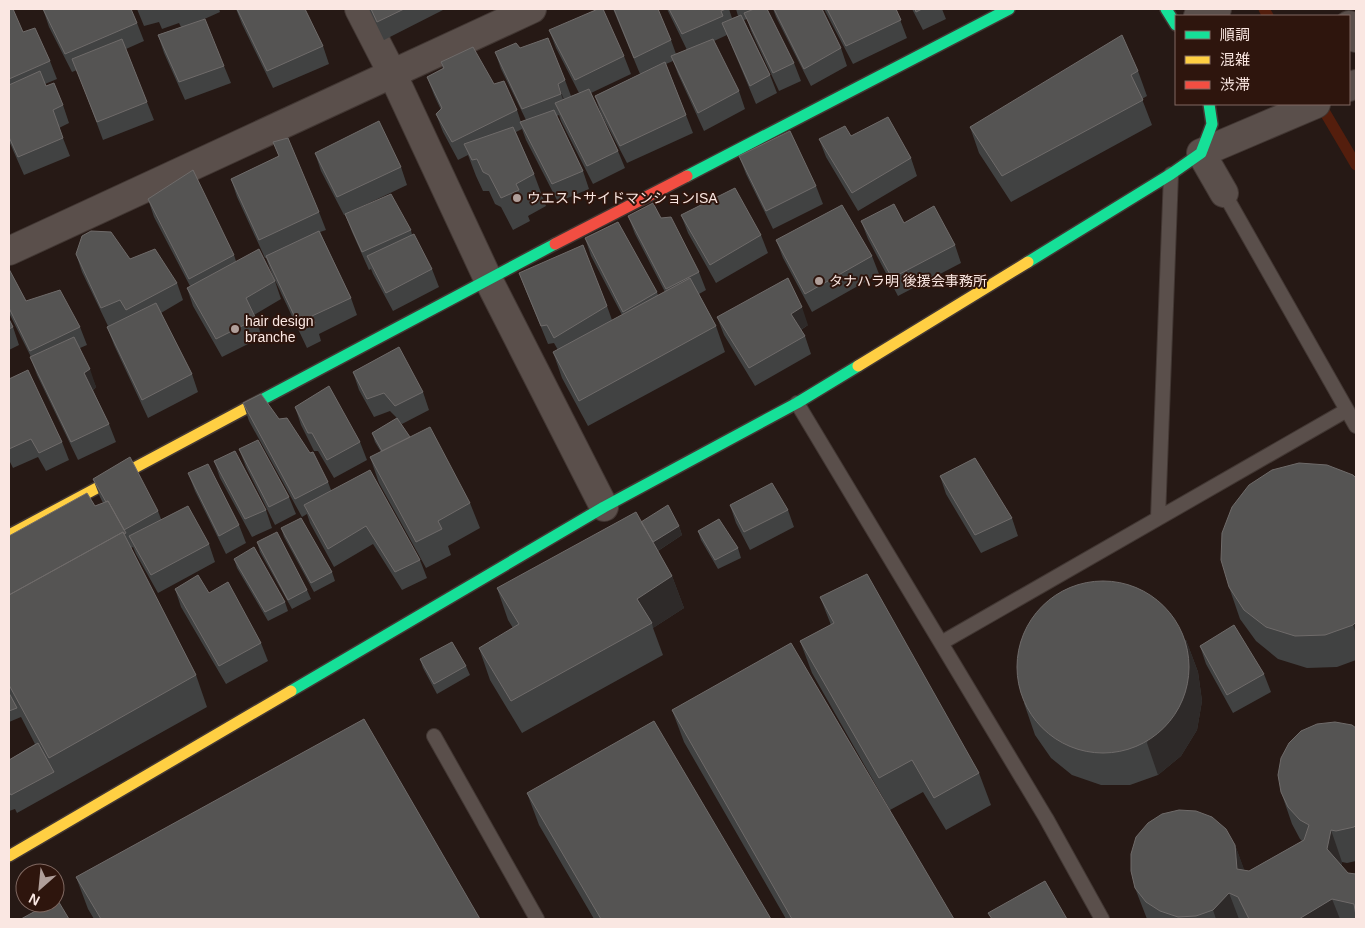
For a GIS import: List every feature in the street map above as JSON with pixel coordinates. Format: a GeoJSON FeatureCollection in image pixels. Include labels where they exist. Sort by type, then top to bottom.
{"type":"FeatureCollection","features":[{"type":"Feature","properties":{"kind":"street"},"geometry":{"type":"LineString","coordinates":[[359,9],[392,73],[488,279],[604,507]]}},
{"type":"Feature","properties":{"kind":"street"},"geometry":{"type":"LineString","coordinates":[[9,251],[532,9]]}},
{"type":"Feature","properties":{"kind":"street"},"geometry":{"type":"LineString","coordinates":[[9,535],[488,279],[1009,9]]}},
{"type":"Feature","properties":{"kind":"street"},"geometry":{"type":"LineString","coordinates":[[1166,9],[1175,23]]}},
{"type":"Feature","properties":{"kind":"street"},"geometry":{"type":"LineString","coordinates":[[1201,15],[1217,9]]}},
{"type":"Feature","properties":{"kind":"street"},"geometry":{"type":"LineString","coordinates":[[1350,27],[1356,38]]}},
{"type":"Feature","properties":{"kind":"street"},"geometry":{"type":"LineString","coordinates":[[1201,153],[1212,124],[1209,105]]}},
{"type":"Feature","properties":{"kind":"street"},"geometry":{"type":"LineString","coordinates":[[9,856],[604,507],[797,403],[1171,174],[1201,153],[1311,106]]}},
{"type":"Feature","properties":{"kind":"street"},"geometry":{"type":"LineString","coordinates":[[1201,153],[1224,193]]}},
{"type":"Feature","properties":{"kind":"lane"},"geometry":{"type":"LineString","coordinates":[[1158,518],[1171,174]]}},
{"type":"Feature","properties":{"kind":"lane"},"geometry":{"type":"LineString","coordinates":[[1224,193],[1356,426]]}},
{"type":"Feature","properties":{"kind":"lane"},"geometry":{"type":"LineString","coordinates":[[797,403],[1046,818],[1102,919]]}},
{"type":"Feature","properties":{"kind":"lane"},"geometry":{"type":"LineString","coordinates":[[941,643],[1347,410]]}},
{"type":"Feature","properties":{"kind":"lane"},"geometry":{"type":"LineString","coordinates":[[434,736],[537,919]]}},
{"type":"Feature","properties":{"kind":"building"},"geometry":{"type":"Polygon","coordinates":[[[9,9],[13,9],[23,32],[35,28],[50,61],[9,79],[9,9]]]}},
{"type":"Feature","properties":{"kind":"building"},"geometry":{"type":"Polygon","coordinates":[[[43,9],[131,9],[137,23],[65,54],[43,9]]]}},
{"type":"Feature","properties":{"kind":"building"},"geometry":{"type":"Polygon","coordinates":[[[237,9],[305,9],[323,46],[267,71],[237,9]]]}},
{"type":"Feature","properties":{"kind":"building"},"geometry":{"type":"Polygon","coordinates":[[[371,9],[404,9],[377,22],[371,9]]]}},
{"type":"Feature","properties":{"kind":"building"},"geometry":{"type":"Polygon","coordinates":[[[598,9],[603,9],[624,56],[575,80],[549,30],[598,9]]]}},
{"type":"Feature","properties":{"kind":"building"},"geometry":{"type":"Polygon","coordinates":[[[614,9],[658,9],[671,40],[634,58],[614,9]]]}},
{"type":"Feature","properties":{"kind":"building"},"geometry":{"type":"Polygon","coordinates":[[[669,9],[726,9],[721,11],[723,16],[682,34],[669,9]]]}},
{"type":"Feature","properties":{"kind":"building"},"geometry":{"type":"Polygon","coordinates":[[[754,9],[767,9],[794,63],[773,73],[744,13],[754,9]]]}},
{"type":"Feature","properties":{"kind":"building"},"geometry":{"type":"Polygon","coordinates":[[[774,9],[822,9],[841,48],[804,69],[774,9]]]}},
{"type":"Feature","properties":{"kind":"building"},"geometry":{"type":"Polygon","coordinates":[[[827,9],[896,9],[901,20],[846,46],[827,9]]]}},
{"type":"Feature","properties":{"kind":"building"},"geometry":{"type":"Polygon","coordinates":[[[741,15],[770,75],[750,86],[722,23],[741,15]]]}},
{"type":"Feature","properties":{"kind":"building"},"geometry":{"type":"Polygon","coordinates":[[[205,19],[224,66],[179,82],[158,35],[205,19]]]}},
{"type":"Feature","properties":{"kind":"building"},"geometry":{"type":"Polygon","coordinates":[[[1122,35],[1138,71],[1131,75],[1143,100],[1002,176],[970,127],[1122,35]]]}},
{"type":"Feature","properties":{"kind":"building"},"geometry":{"type":"Polygon","coordinates":[[[548,38],[565,80],[558,84],[561,94],[522,109],[495,52],[516,43],[520,48],[548,38]]]}},
{"type":"Feature","properties":{"kind":"building"},"geometry":{"type":"Polygon","coordinates":[[[122,39],[147,102],[97,122],[72,59],[122,39]]]}},
{"type":"Feature","properties":{"kind":"building"},"geometry":{"type":"Polygon","coordinates":[[[713,39],[739,91],[698,113],[671,56],[713,39]]]}},
{"type":"Feature","properties":{"kind":"building"},"geometry":{"type":"Polygon","coordinates":[[[473,47],[494,84],[504,81],[517,110],[452,142],[436,114],[442,108],[427,77],[444,68],[441,62],[473,47]]]}},
{"type":"Feature","properties":{"kind":"building"},"geometry":{"type":"Polygon","coordinates":[[[665,62],[686,115],[620,146],[595,96],[665,62]]]}},
{"type":"Feature","properties":{"kind":"building"},"geometry":{"type":"Polygon","coordinates":[[[40,71],[46,86],[54,83],[63,105],[53,110],[63,138],[18,157],[9,137],[9,85],[40,71]]]}},
{"type":"Feature","properties":{"kind":"building"},"geometry":{"type":"Polygon","coordinates":[[[589,89],[618,151],[587,166],[555,103],[589,89]]]}},
{"type":"Feature","properties":{"kind":"building"},"geometry":{"type":"Polygon","coordinates":[[[554,110],[583,171],[552,184],[520,122],[554,110]]]}},
{"type":"Feature","properties":{"kind":"building"},"geometry":{"type":"Polygon","coordinates":[[[888,117],[911,158],[852,193],[819,139],[845,126],[851,136],[888,117]]]}},
{"type":"Feature","properties":{"kind":"building"},"geometry":{"type":"Polygon","coordinates":[[[379,121],[401,167],[337,197],[315,153],[379,121]]]}},
{"type":"Feature","properties":{"kind":"building"},"geometry":{"type":"Polygon","coordinates":[[[513,127],[534,174],[516,184],[519,190],[501,198],[489,175],[483,172],[477,159],[472,160],[464,144],[513,127]]]}},
{"type":"Feature","properties":{"kind":"building"},"geometry":{"type":"Polygon","coordinates":[[[790,131],[816,186],[766,211],[739,156],[790,131]]]}},
{"type":"Feature","properties":{"kind":"building"},"geometry":{"type":"Polygon","coordinates":[[[288,138],[319,212],[259,240],[231,179],[279,156],[273,142],[288,138]]]}},
{"type":"Feature","properties":{"kind":"building"},"geometry":{"type":"Polygon","coordinates":[[[193,170],[234,255],[189,279],[148,199],[193,170]]]}},
{"type":"Feature","properties":{"kind":"building"},"geometry":{"type":"Polygon","coordinates":[[[735,188],[761,235],[710,265],[681,215],[735,188]]]}},
{"type":"Feature","properties":{"kind":"building"},"geometry":{"type":"Polygon","coordinates":[[[391,194],[411,230],[362,252],[345,214],[391,194]]]}},
{"type":"Feature","properties":{"kind":"building"},"geometry":{"type":"Polygon","coordinates":[[[653,203],[661,218],[671,217],[699,272],[666,289],[628,216],[653,203]]]}},
{"type":"Feature","properties":{"kind":"building"},"geometry":{"type":"Polygon","coordinates":[[[894,204],[904,223],[934,206],[955,245],[892,278],[861,221],[894,204]]]}},
{"type":"Feature","properties":{"kind":"building"},"geometry":{"type":"Polygon","coordinates":[[[842,205],[872,256],[805,294],[776,240],[842,205]]]}},
{"type":"Feature","properties":{"kind":"building"},"geometry":{"type":"Polygon","coordinates":[[[618,222],[657,292],[623,312],[585,238],[618,222]]]}},
{"type":"Feature","properties":{"kind":"building"},"geometry":{"type":"Polygon","coordinates":[[[91,231],[111,232],[130,259],[155,249],[177,283],[126,310],[120,300],[101,308],[76,254],[82,236],[91,231]]]}},
{"type":"Feature","properties":{"kind":"building"},"geometry":{"type":"Polygon","coordinates":[[[319,231],[351,298],[312,316],[315,323],[301,330],[266,256],[319,231]]]}},
{"type":"Feature","properties":{"kind":"building"},"geometry":{"type":"Polygon","coordinates":[[[414,234],[432,269],[386,293],[367,256],[414,234]]]}},
{"type":"Feature","properties":{"kind":"building"},"geometry":{"type":"Polygon","coordinates":[[[583,245],[607,306],[554,338],[547,325],[541,326],[519,273],[583,245]]]}},
{"type":"Feature","properties":{"kind":"building"},"geometry":{"type":"Polygon","coordinates":[[[259,249],[275,281],[246,298],[256,319],[216,339],[187,288],[259,249]]]}},
{"type":"Feature","properties":{"kind":"building"},"geometry":{"type":"Polygon","coordinates":[[[9,269],[26,301],[60,290],[80,327],[30,351],[9,308],[9,269]]]}},
{"type":"Feature","properties":{"kind":"building"},"geometry":{"type":"Polygon","coordinates":[[[690,278],[716,326],[579,401],[553,352],[690,278]]]}},
{"type":"Feature","properties":{"kind":"building"},"geometry":{"type":"Polygon","coordinates":[[[788,278],[802,307],[791,314],[805,336],[749,368],[717,317],[788,278]]]}},
{"type":"Feature","properties":{"kind":"building"},"geometry":{"type":"Polygon","coordinates":[[[156,303],[192,374],[142,400],[107,327],[156,303]]]}},
{"type":"Feature","properties":{"kind":"building"},"geometry":{"type":"Polygon","coordinates":[[[9,319],[13,327],[9,329],[9,319]]]}},
{"type":"Feature","properties":{"kind":"building"},"geometry":{"type":"Polygon","coordinates":[[[74,337],[90,369],[84,373],[109,424],[71,442],[30,357],[74,337]]]}},
{"type":"Feature","properties":{"kind":"building"},"geometry":{"type":"Polygon","coordinates":[[[399,347],[423,392],[395,406],[384,393],[367,399],[353,372],[399,347]]]}},
{"type":"Feature","properties":{"kind":"building"},"geometry":{"type":"Polygon","coordinates":[[[28,370],[62,442],[39,453],[31,439],[9,449],[9,379],[28,370]]]}},
{"type":"Feature","properties":{"kind":"building"},"geometry":{"type":"Polygon","coordinates":[[[329,386],[360,442],[327,460],[312,433],[308,433],[295,407],[329,386]]]}},
{"type":"Feature","properties":{"kind":"building"},"geometry":{"type":"Polygon","coordinates":[[[261,394],[279,419],[287,418],[310,453],[313,452],[328,482],[295,499],[243,403],[261,394]]]}},
{"type":"Feature","properties":{"kind":"building"},"geometry":{"type":"Polygon","coordinates":[[[397,418],[410,437],[382,451],[372,433],[397,418]]]}},
{"type":"Feature","properties":{"kind":"building"},"geometry":{"type":"Polygon","coordinates":[[[430,427],[470,503],[438,521],[442,529],[416,542],[370,457],[430,427]]]}},
{"type":"Feature","properties":{"kind":"building"},"geometry":{"type":"Polygon","coordinates":[[[258,440],[289,497],[269,507],[239,449],[258,440]]]}},
{"type":"Feature","properties":{"kind":"building"},"geometry":{"type":"Polygon","coordinates":[[[235,451],[266,510],[245,519],[214,461],[235,451]]]}},
{"type":"Feature","properties":{"kind":"building"},"geometry":{"type":"Polygon","coordinates":[[[130,457],[158,511],[124,530],[93,479],[130,457]]]}},
{"type":"Feature","properties":{"kind":"building"},"geometry":{"type":"Polygon","coordinates":[[[975,458],[1012,518],[975,535],[940,476],[975,458]]]}},
{"type":"Feature","properties":{"kind":"building"},"geometry":{"type":"Polygon","coordinates":[[[1299,463],[1327,465],[1353,475],[1356,478],[1356,622],[1353,625],[1325,635],[1295,636],[1266,627],[1244,610],[1229,587],[1221,560],[1222,533],[1232,507],[1249,485],[1272,470],[1299,463]]]}},
{"type":"Feature","properties":{"kind":"building"},"geometry":{"type":"Polygon","coordinates":[[[208,464],[239,525],[219,536],[188,473],[208,464]]]}},
{"type":"Feature","properties":{"kind":"building"},"geometry":{"type":"Polygon","coordinates":[[[370,470],[420,560],[395,572],[366,526],[328,549],[304,505],[370,470]]]}},
{"type":"Feature","properties":{"kind":"building"},"geometry":{"type":"Polygon","coordinates":[[[772,483],[788,510],[744,532],[730,505],[772,483]]]}},
{"type":"Feature","properties":{"kind":"building"},"geometry":{"type":"Polygon","coordinates":[[[87,493],[95,506],[108,501],[126,533],[124,534],[123,532],[9,595],[9,536],[87,493]]]}},
{"type":"Feature","properties":{"kind":"building"},"geometry":{"type":"Polygon","coordinates":[[[668,505],[679,526],[653,542],[641,522],[668,505]]]}},
{"type":"Feature","properties":{"kind":"building"},"geometry":{"type":"Polygon","coordinates":[[[188,506],[209,544],[151,575],[129,536],[188,506]]]}},
{"type":"Feature","properties":{"kind":"building"},"geometry":{"type":"Polygon","coordinates":[[[636,512],[672,576],[637,599],[652,623],[511,701],[479,648],[519,624],[497,588],[636,512]]]}},
{"type":"Feature","properties":{"kind":"building"},"geometry":{"type":"Polygon","coordinates":[[[301,518],[332,572],[311,583],[281,528],[301,518]]]}},
{"type":"Feature","properties":{"kind":"building"},"geometry":{"type":"Polygon","coordinates":[[[719,519],[738,548],[715,560],[698,531],[719,519]]]}},
{"type":"Feature","properties":{"kind":"building"},"geometry":{"type":"Polygon","coordinates":[[[123,532],[196,675],[49,758],[9,685],[9,595],[123,532]]]}},
{"type":"Feature","properties":{"kind":"building"},"geometry":{"type":"Polygon","coordinates":[[[277,532],[307,590],[288,600],[257,542],[277,532]]]}},
{"type":"Feature","properties":{"kind":"building"},"geometry":{"type":"Polygon","coordinates":[[[254,547],[285,602],[265,612],[234,559],[254,547]]]}},
{"type":"Feature","properties":{"kind":"building"},"geometry":{"type":"Polygon","coordinates":[[[867,574],[979,773],[934,798],[912,760],[879,778],[800,641],[834,623],[820,597],[867,574]]]}},
{"type":"Feature","properties":{"kind":"building"},"geometry":{"type":"Polygon","coordinates":[[[198,575],[209,593],[228,582],[261,643],[219,666],[175,589],[198,575]]]}},
{"type":"Feature","properties":{"kind":"building"},"geometry":{"type":"Polygon","coordinates":[[[1111,581],[1128,584],[1144,591],[1158,600],[1170,612],[1186,642],[1189,667],[1188,684],[1183,700],[1170,722],[1158,734],[1128,750],[1095,753],[1078,750],[1062,743],[1048,734],[1036,722],[1020,692],[1017,659],[1020,642],[1027,626],[1036,612],[1048,600],[1078,584],[1111,581]]]}},
{"type":"Feature","properties":{"kind":"building"},"geometry":{"type":"Polygon","coordinates":[[[1234,625],[1264,674],[1227,695],[1200,646],[1234,625]]]}},
{"type":"Feature","properties":{"kind":"building"},"geometry":{"type":"Polygon","coordinates":[[[452,642],[466,666],[434,684],[420,659],[452,642]]]}},
{"type":"Feature","properties":{"kind":"building"},"geometry":{"type":"Polygon","coordinates":[[[791,643],[954,919],[792,919],[672,710],[791,643]]]}},
{"type":"Feature","properties":{"kind":"building"},"geometry":{"type":"Polygon","coordinates":[[[9,693],[17,708],[9,711],[9,693]]]}},
{"type":"Feature","properties":{"kind":"building"},"geometry":{"type":"Polygon","coordinates":[[[364,719],[480,919],[101,919],[76,877],[364,719]]]}},
{"type":"Feature","properties":{"kind":"building"},"geometry":{"type":"Polygon","coordinates":[[[654,721],[771,919],[601,919],[527,793],[654,721]]]}},
{"type":"Feature","properties":{"kind":"building"},"geometry":{"type":"Polygon","coordinates":[[[1335,722],[1352,725],[1356,728],[1356,825],[1336,831],[1331,830],[1327,849],[1348,873],[1356,874],[1356,916],[1354,904],[1332,899],[1299,919],[1249,919],[1238,897],[1229,893],[1213,910],[1196,916],[1178,917],[1160,911],[1146,902],[1135,888],[1131,871],[1131,854],[1136,837],[1148,823],[1162,814],[1179,810],[1196,811],[1212,817],[1226,829],[1235,845],[1237,869],[1249,871],[1304,840],[1309,825],[1300,820],[1288,807],[1281,792],[1278,775],[1281,758],[1289,743],[1301,731],[1317,724],[1335,722]]]}},
{"type":"Feature","properties":{"kind":"building"},"geometry":{"type":"Polygon","coordinates":[[[38,743],[54,772],[11,795],[9,792],[9,760],[38,743]]]}},
{"type":"Feature","properties":{"kind":"building"},"geometry":{"type":"Polygon","coordinates":[[[1045,881],[1067,919],[992,919],[988,913],[1045,881]]]}},
{"type":"Feature","properties":{"kind":"building"},"geometry":{"type":"Polygon","coordinates":[[[65,912],[69,919],[21,919],[32,913],[65,912]]]}},
{"type":"Feature","properties":{"kind":"waterway"},"geometry":{"type":"LineString","coordinates":[[1264,9],[1267,15]]}},
{"type":"Feature","properties":{"kind":"waterway"},"geometry":{"type":"LineString","coordinates":[[1321,105],[1356,165]]}},
{"type":"Feature","properties":{"kind":"traffic: fast"},"geometry":{"type":"LineString","coordinates":[[687,176],[1009,9]]}},
{"type":"Feature","properties":{"kind":"traffic: fast"},"geometry":{"type":"LineString","coordinates":[[1166,9],[1175,23]]}},
{"type":"Feature","properties":{"kind":"traffic: fast"},"geometry":{"type":"LineString","coordinates":[[1028,262],[1171,174],[1201,153],[1212,124],[1209,105]]}},
{"type":"Feature","properties":{"kind":"traffic: fast"},"geometry":{"type":"LineString","coordinates":[[252,405],[555,244]]}},
{"type":"Feature","properties":{"kind":"traffic: fast"},"geometry":{"type":"LineString","coordinates":[[291,691],[604,507],[797,403],[858,366]]}},
{"type":"Feature","properties":{"kind":"traffic: slow"},"geometry":{"type":"LineString","coordinates":[[858,366],[1028,262]]}},
{"type":"Feature","properties":{"kind":"traffic: slow"},"geometry":{"type":"LineString","coordinates":[[9,535],[252,405]]}},
{"type":"Feature","properties":{"kind":"traffic: slow"},"geometry":{"type":"LineString","coordinates":[[9,856],[291,691]]}},
{"type":"Feature","properties":{"kind":"traffic: jam"},"geometry":{"type":"LineString","coordinates":[[555,244],[687,176]]}},
{"type":"Feature","properties":{"kind":"place","name":"ウエストサイドマンションISA"},"geometry":{"type":"Point","coordinates":[517,198]}},
{"type":"Feature","properties":{"kind":"place","name":"タナハラ明 後援会事務所"},"geometry":{"type":"Point","coordinates":[819,281]}},
{"type":"Feature","properties":{"kind":"place","name":"hair design branche"},"geometry":{"type":"Point","coordinates":[235,329]}}]}
